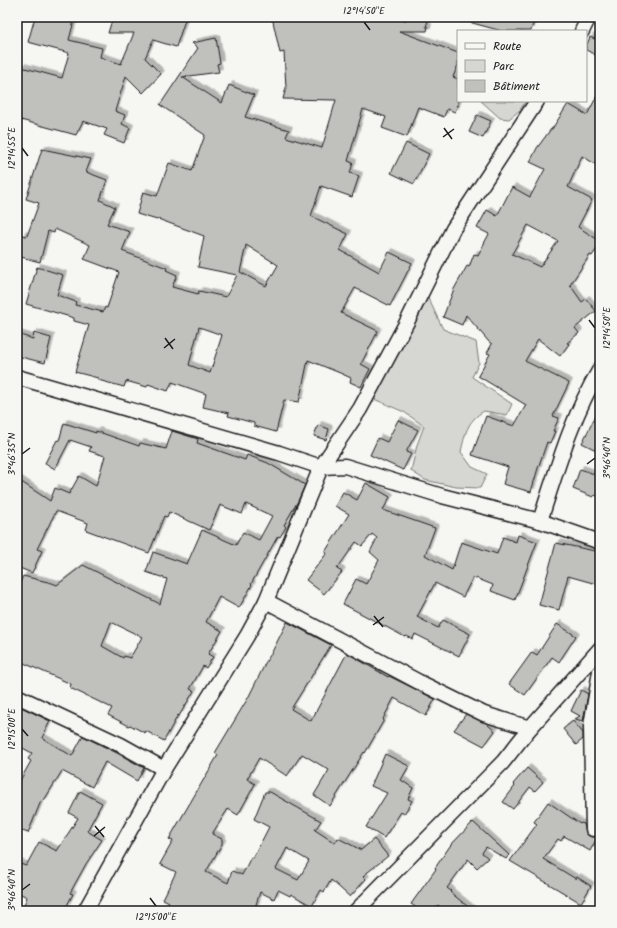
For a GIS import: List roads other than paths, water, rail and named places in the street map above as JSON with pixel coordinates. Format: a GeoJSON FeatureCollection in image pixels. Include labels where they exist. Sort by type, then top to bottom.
{"type":"FeatureCollection","features":[{"type":"Feature","properties":{"kind":"street"},"geometry":{"type":"LineString","coordinates":[[582,30],[589,17]]}},
{"type":"Feature","properties":{"kind":"street"},"geometry":{"type":"LineString","coordinates":[[85,911],[164,768],[247,636],[266,601],[321,467],[360,409],[408,320],[453,229],[536,102]]}},
{"type":"Feature","properties":{"kind":"street"},"geometry":{"type":"LineString","coordinates":[[540,521],[568,434],[592,382],[600,369]]}},
{"type":"Feature","properties":{"kind":"street"},"geometry":{"type":"LineString","coordinates":[[17,377],[280,453],[321,467],[345,466],[442,496],[540,521],[600,542]]}},
{"type":"Feature","properties":{"kind":"street"},"geometry":{"type":"LineString","coordinates":[[266,601],[419,682],[484,714],[530,728]]}},
{"type":"Feature","properties":{"kind":"street"},"geometry":{"type":"LineString","coordinates":[[356,911],[503,762],[530,728],[600,648]]}},
{"type":"Feature","properties":{"kind":"street"},"geometry":{"type":"LineString","coordinates":[[593,829],[591,726],[600,671]]}},
{"type":"Feature","properties":{"kind":"street"},"geometry":{"type":"LineString","coordinates":[[17,696],[121,745],[164,768]]}}]}
